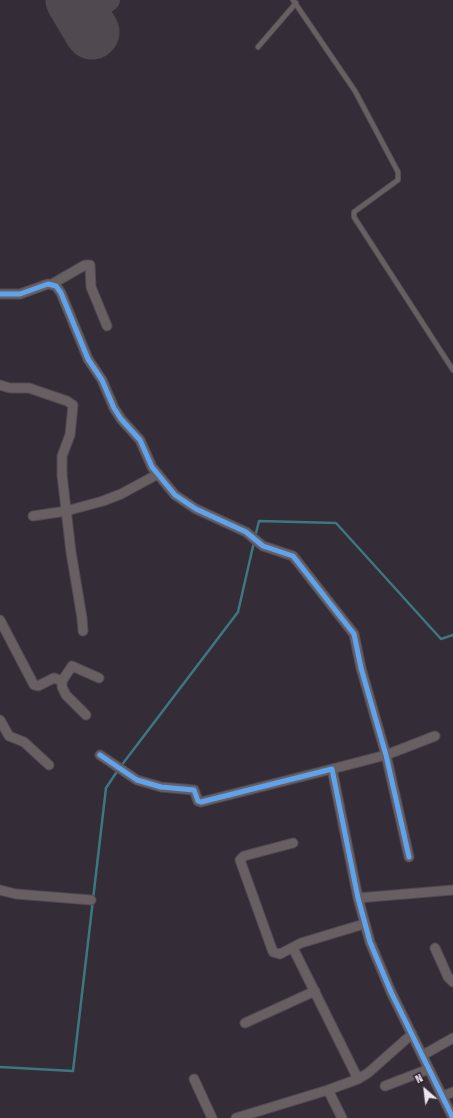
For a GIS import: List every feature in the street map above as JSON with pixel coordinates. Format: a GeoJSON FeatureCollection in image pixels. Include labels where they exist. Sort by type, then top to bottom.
{"type":"FeatureCollection","features":[{"type":"Feature","properties":{"kind":"street"},"geometry":{"type":"LineString","coordinates":[[0,294],[14,295],[40,285],[52,284],[85,265],[90,265],[91,287],[107,326]]}},
{"type":"Feature","properties":{"kind":"street"},"geometry":{"type":"LineString","coordinates":[[52,284],[61,293],[88,359],[102,380],[114,408],[121,419],[140,440],[149,463],[175,495],[187,505],[246,532],[263,546],[288,553],[300,562],[354,634],[361,668],[386,755],[409,857]]}},
{"type":"Feature","properties":{"kind":"street"},"geometry":{"type":"LineString","coordinates":[[0,385],[10,388],[29,388],[67,401],[73,405],[70,434],[62,456],[62,475],[71,552],[83,631]]}},
{"type":"Feature","properties":{"kind":"street"},"geometry":{"type":"LineString","coordinates":[[33,516],[66,511],[121,494],[158,474]]}},
{"type":"Feature","properties":{"kind":"street"},"geometry":{"type":"LineString","coordinates":[[0,620],[34,685],[38,686],[54,678],[62,681]]}},
{"type":"Feature","properties":{"kind":"street"},"geometry":{"type":"LineString","coordinates":[[86,715],[66,695],[62,687],[62,681],[72,666],[99,678]]}},
{"type":"Feature","properties":{"kind":"street"},"geometry":{"type":"LineString","coordinates":[[0,720],[9,736],[24,742],[49,765]]}},
{"type":"Feature","properties":{"kind":"street"},"geometry":{"type":"LineString","coordinates":[[100,755],[137,780],[161,787],[194,790],[198,801],[200,802],[386,755],[435,736]]}},
{"type":"Feature","properties":{"kind":"street"},"geometry":{"type":"LineString","coordinates":[[332,769],[364,924],[378,962],[453,1118]]}},
{"type":"Feature","properties":{"kind":"street"},"geometry":{"type":"LineString","coordinates":[[293,843],[244,856],[240,860],[271,950],[276,954],[294,948],[301,943],[364,924]]}},
{"type":"Feature","properties":{"kind":"street"},"geometry":{"type":"LineString","coordinates":[[0,890],[16,894],[91,900]]}},
{"type":"Feature","properties":{"kind":"street"},"geometry":{"type":"LineString","coordinates":[[358,898],[453,890]]}},
{"type":"Feature","properties":{"kind":"street"},"geometry":{"type":"LineString","coordinates":[[294,948],[358,1078]]}},
{"type":"Feature","properties":{"kind":"street"},"geometry":{"type":"LineString","coordinates":[[435,948],[448,977],[453,982]]}},
{"type":"Feature","properties":{"kind":"street"},"geometry":{"type":"LineString","coordinates":[[245,1023],[315,991]]}},
{"type":"Feature","properties":{"kind":"street"},"geometry":{"type":"LineString","coordinates":[[236,1118],[328,1090],[358,1078],[368,1073],[412,1034]]}},
{"type":"Feature","properties":{"kind":"street"},"geometry":{"type":"LineString","coordinates":[[422,1055],[453,1038]]}},
{"type":"Feature","properties":{"kind":"street"},"geometry":{"type":"LineString","coordinates":[[385,1086],[430,1069]]}},
{"type":"Feature","properties":{"kind":"street"},"geometry":{"type":"LineString","coordinates":[[194,1079],[212,1118]]}},
{"type":"Feature","properties":{"kind":"street"},"geometry":{"type":"LineString","coordinates":[[328,1090],[342,1118]]}},
{"type":"Feature","properties":{"kind":"street"},"geometry":{"type":"LineString","coordinates":[[443,1096],[453,1092]]}},
{"type":"Feature","properties":{"kind":"lane"},"geometry":{"type":"LineString","coordinates":[[258,48],[294,1],[355,91],[398,172],[398,180],[354,212],[354,217],[453,370]]}},
{"type":"Feature","properties":{"kind":"waterway"},"geometry":{"type":"LineString","coordinates":[[255,537],[259,521],[336,523],[441,639],[453,635]]}},
{"type":"Feature","properties":{"kind":"waterway"},"geometry":{"type":"LineString","coordinates":[[121,766],[238,612],[254,542]]}},
{"type":"Feature","properties":{"kind":"waterway"},"geometry":{"type":"LineString","coordinates":[[0,1067],[73,1071],[106,788],[118,770]]}},
{"type":"Feature","properties":{"kind":"taxiway"},"geometry":{"type":"LineString","coordinates":[[65,0],[77,6],[88,7],[103,4],[109,0]]}},
{"type":"Feature","properties":{"kind":"runway"},"geometry":{"type":"LineString","coordinates":[[73,0],[92,32]]}},
{"type":"Feature","properties":{"kind":"cycle path"},"geometry":{"type":"LineString","coordinates":[[0,294],[20,294],[48,284],[56,286],[61,293],[88,359],[102,380],[114,408],[121,419],[140,440],[152,467],[175,495],[196,509],[246,532],[263,546],[293,556],[354,634],[361,668],[386,755],[409,857]]}},
{"type":"Feature","properties":{"kind":"cycle path"},"geometry":{"type":"LineString","coordinates":[[100,755],[137,780],[161,787],[194,790],[198,801],[201,802],[332,769],[358,898],[370,942],[391,992],[453,1118]]}}]}
